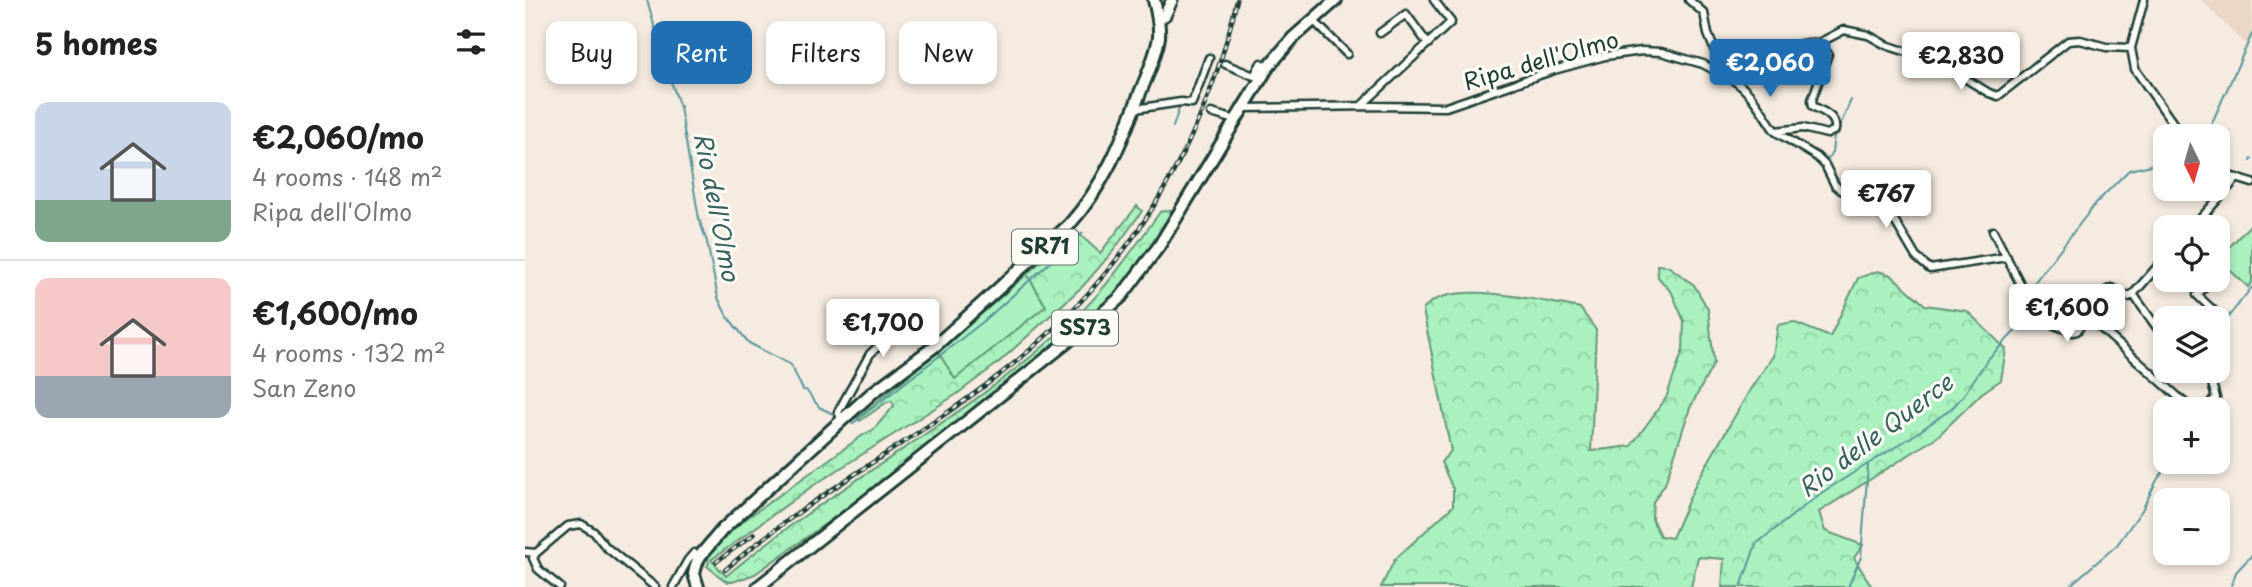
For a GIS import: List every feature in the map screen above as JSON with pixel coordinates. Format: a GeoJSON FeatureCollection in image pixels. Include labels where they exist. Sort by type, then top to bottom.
{"type":"FeatureCollection","features":[{"type":"Feature","properties":{"kind":"main road","name":"SR71"},"geometry":{"type":"LineString","coordinates":[[698,587],[694,574],[696,565],[709,545],[872,393],[935,346],[1069,225],[1086,206],[1124,138],[1155,55],[1159,35],[1154,0]]}},
{"type":"Feature","properties":{"kind":"main road","name":"SS73"},"geometry":{"type":"LineString","coordinates":[[758,587],[1121,297],[1159,246],[1268,67],[1336,0]]}},
{"type":"Feature","properties":{"kind":"main road","name":"SR71"},"geometry":{"type":"LineString","coordinates":[[687,587],[694,553],[718,526],[812,441],[832,429]]}},
{"type":"Feature","properties":{"kind":"street"},"geometry":{"type":"LineString","coordinates":[[1158,20],[1165,15],[1172,0]]}},
{"type":"Feature","properties":{"kind":"street"},"geometry":{"type":"LineString","coordinates":[[1361,106],[1451,22],[1434,0]]}},
{"type":"Feature","properties":{"kind":"street"},"geometry":{"type":"LineString","coordinates":[[1689,0],[1704,13],[1708,34],[1724,74],[1748,67],[1778,68],[1784,53],[1793,45],[1819,43],[1844,30],[1868,35],[1886,45],[1940,63],[1998,96],[2069,41],[2080,40],[2106,47],[2131,48]]}},
{"type":"Feature","properties":{"kind":"street"},"geometry":{"type":"LineString","coordinates":[[2144,0],[2131,48],[2135,69],[2174,124]]}},
{"type":"Feature","properties":{"kind":"street"},"geometry":{"type":"LineString","coordinates":[[1380,33],[1406,14],[1428,44]]}},
{"type":"Feature","properties":{"kind":"street"},"geometry":{"type":"LineString","coordinates":[[1313,20],[1347,54]]}},
{"type":"Feature","properties":{"kind":"street"},"geometry":{"type":"LineString","coordinates":[[1775,131],[1803,128],[1827,134],[1835,130],[1833,117],[1813,106],[1812,100],[1828,54],[1819,43]]}},
{"type":"Feature","properties":{"kind":"street","name":"Ripa dell'Olmo"},"geometry":{"type":"LineString","coordinates":[[1244,108],[1447,107],[1554,70],[1605,56],[1642,51],[1661,52],[1703,64],[1724,74],[1744,88],[1775,131]]}},
{"type":"Feature","properties":{"kind":"street"},"geometry":{"type":"LineString","coordinates":[[1135,109],[1192,103],[1209,58]]}},
{"type":"Feature","properties":{"kind":"street"},"geometry":{"type":"LineString","coordinates":[[1225,64],[1254,76],[1261,63],[1268,67]]}},
{"type":"Feature","properties":{"kind":"street"},"geometry":{"type":"LineString","coordinates":[[1211,113],[1236,121]]}},
{"type":"Feature","properties":{"kind":"street"},"geometry":{"type":"LineString","coordinates":[[1775,131],[1818,157],[1841,190],[1890,213],[1916,257],[1930,269],[2007,257]]}},
{"type":"Feature","properties":{"kind":"street"},"geometry":{"type":"LineString","coordinates":[[2230,176],[2252,183]]}},
{"type":"Feature","properties":{"kind":"street"},"geometry":{"type":"LineString","coordinates":[[2204,215],[2237,178]]}},
{"type":"Feature","properties":{"kind":"street"},"geometry":{"type":"LineString","coordinates":[[1993,231],[2026,295],[2025,314],[2073,332],[2077,331],[2101,293],[2111,288],[2129,297],[2153,272]]}},
{"type":"Feature","properties":{"kind":"street"},"geometry":{"type":"LineString","coordinates":[[2200,292],[2197,295],[2209,306]]}},
{"type":"Feature","properties":{"kind":"street"},"geometry":{"type":"LineString","coordinates":[[2133,294],[2153,322]]}},
{"type":"Feature","properties":{"kind":"street"},"geometry":{"type":"LineString","coordinates":[[842,420],[838,412],[870,354],[890,335],[893,327],[892,308]]}},
{"type":"Feature","properties":{"kind":"street"},"geometry":{"type":"LineString","coordinates":[[2087,316],[2178,397]]}},
{"type":"Feature","properties":{"kind":"street"},"geometry":{"type":"LineString","coordinates":[[560,587],[538,569],[533,558],[568,526],[581,524],[594,532],[606,547],[655,587]]}},
{"type":"Feature","properties":{"kind":"street"},"geometry":{"type":"LineString","coordinates":[[525,552],[536,553]]}},
{"type":"Feature","properties":{"kind":"street"},"geometry":{"type":"LineString","coordinates":[[673,587],[694,553]]}},
{"type":"Feature","properties":{"kind":"shaded area"},"geometry":{"type":"Polygon","coordinates":[[[2201,0],[2252,0],[2252,34],[2246,45],[2201,0]]]}},
{"type":"Feature","properties":{"kind":"green space"},"geometry":{"type":"Polygon","coordinates":[[[1137,206],[1142,211],[1084,285],[998,363],[957,394],[811,487],[711,560],[726,576],[813,510],[993,386],[1077,316],[1131,253],[1160,212],[1171,210],[1163,233],[1153,248],[1097,312],[891,477],[755,574],[729,582],[707,566],[707,556],[725,534],[873,430],[894,406],[892,401],[860,421],[857,418],[938,352],[955,379],[1046,306],[1027,274],[1075,230],[1100,253],[1137,206]]]}},
{"type":"Feature","properties":{"kind":"green space"},"geometry":{"type":"Polygon","coordinates":[[[2252,223],[2252,282],[2248,287],[2230,270],[2230,246],[2252,223]]]}},
{"type":"Feature","properties":{"kind":"green space"},"geometry":{"type":"Polygon","coordinates":[[[1657,265],[1668,266],[1694,285],[1708,309],[1714,363],[1690,408],[1665,484],[1653,502],[1652,519],[1660,536],[1672,538],[1696,483],[1751,388],[1773,356],[1778,325],[1793,322],[1830,337],[1858,278],[1878,271],[1891,275],[1925,305],[1967,311],[2006,349],[2001,380],[1982,393],[1937,437],[1819,512],[1825,531],[1863,545],[1854,558],[1872,587],[1722,587],[1724,559],[1698,557],[1691,587],[1381,587],[1395,559],[1453,506],[1453,489],[1441,462],[1451,451],[1423,310],[1435,300],[1473,293],[1521,297],[1580,308],[1596,330],[1591,451],[1631,446],[1666,398],[1683,350],[1684,321],[1672,293],[1658,277],[1657,265]]]}},
{"type":"Feature","properties":{"kind":"green space"},"geometry":{"type":"Polygon","coordinates":[[[1027,274],[1046,306],[955,380],[938,352],[1027,274]]]}},
{"type":"Feature","properties":{"kind":"waterway","name":"Rio dell'Olmo"},"geometry":{"type":"LineString","coordinates":[[647,0],[680,107],[699,219],[707,242],[718,298],[727,316],[749,343],[791,365],[803,390],[806,390],[819,407],[833,414]]}},
{"type":"Feature","properties":{"kind":"waterway","name":"Rio delle Querce"},"geometry":{"type":"LineString","coordinates":[[2211,124],[2252,34]]}},
{"type":"Feature","properties":{"kind":"waterway"},"geometry":{"type":"LineString","coordinates":[[1838,130],[1851,100]]}},
{"type":"Feature","properties":{"kind":"waterway","name":"Rio dell'Olmo"},"geometry":{"type":"LineString","coordinates":[[1173,127],[1180,105]]}},
{"type":"Feature","properties":{"kind":"waterway"},"geometry":{"type":"LineString","coordinates":[[1828,159],[1832,153],[1834,134]]}},
{"type":"Feature","properties":{"kind":"waterway","name":"Rio delle Querce"},"geometry":{"type":"LineString","coordinates":[[2033,314],[2034,283],[2096,203],[2129,170],[2153,165]]}},
{"type":"Feature","properties":{"kind":"waterway","name":"Rio dell'Olmo"},"geometry":{"type":"LineString","coordinates":[[852,424],[984,321],[1083,233]]}},
{"type":"Feature","properties":{"kind":"waterway"},"geometry":{"type":"LineString","coordinates":[[2230,315],[2252,287]]}},
{"type":"Feature","properties":{"kind":"waterway","name":"Rio delle Querce"},"geometry":{"type":"LineString","coordinates":[[1741,587],[1756,544],[1821,493],[1951,409],[1987,360],[2029,317]]}},
{"type":"Feature","properties":{"kind":"waterway"},"geometry":{"type":"LineString","coordinates":[[2209,384],[2211,397]]}},
{"type":"Feature","properties":{"kind":"waterway"},"geometry":{"type":"LineString","coordinates":[[1848,587],[1861,557],[1868,466]]}},
{"type":"Feature","properties":{"kind":"waterway"},"geometry":{"type":"LineString","coordinates":[[2068,587],[2117,545],[2142,510],[2161,474]]}},
{"type":"Feature","properties":{"kind":"waterway"},"geometry":{"type":"LineString","coordinates":[[2231,587],[2236,572],[2252,555]]}},
{"type":"Feature","properties":{"kind":"tunnel"},"geometry":{"type":"LineString","coordinates":[[1209,58],[1225,64]]}},
{"type":"Feature","properties":{"kind":"railway"},"geometry":{"type":"LineString","coordinates":[[725,570],[796,515],[982,388],[1059,323],[1096,284],[1129,243],[1184,152],[1223,53],[1237,0]]}},
{"type":"Feature","properties":{"kind":"railway"},"geometry":{"type":"LineString","coordinates":[[716,562],[754,534]]}}]}
